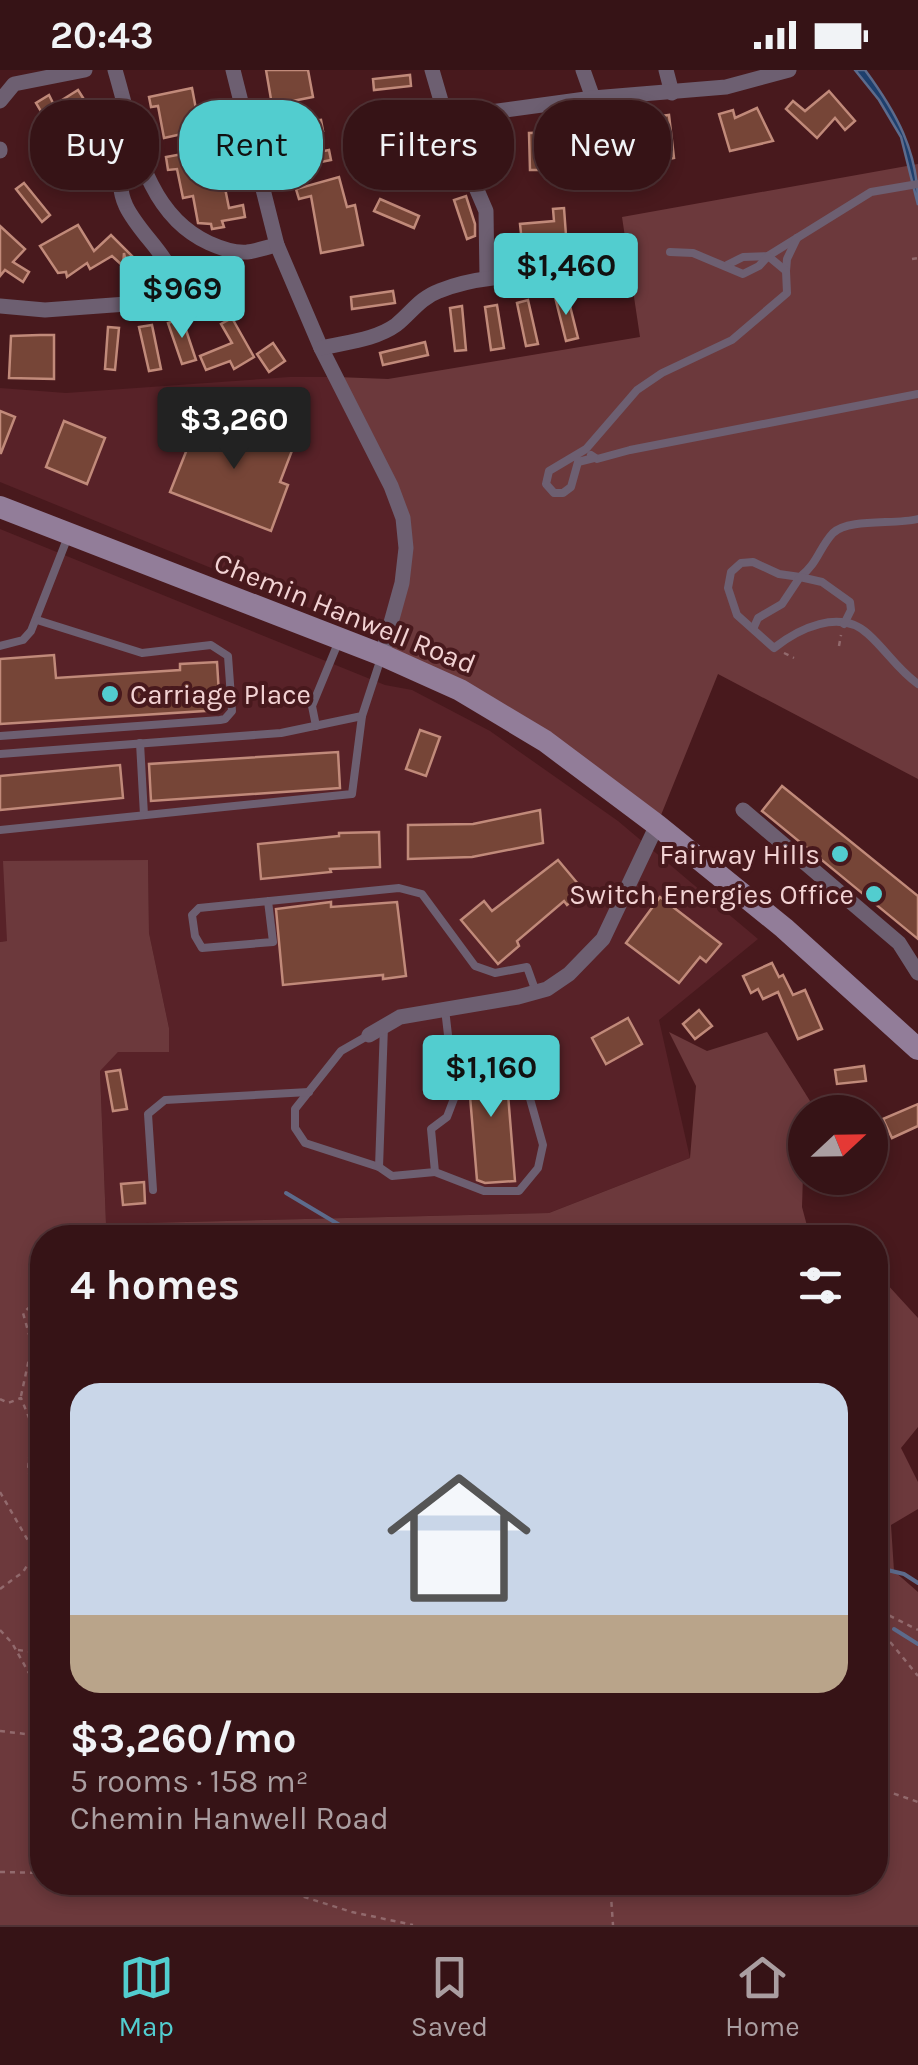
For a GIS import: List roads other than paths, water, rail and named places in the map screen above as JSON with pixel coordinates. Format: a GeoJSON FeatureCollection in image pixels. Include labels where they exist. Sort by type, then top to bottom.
{"type":"FeatureCollection","features":[{"type":"Feature","properties":{"kind":"main road","name":"Chemin Hanwell Road"},"geometry":{"type":"LineString","coordinates":[[0,507],[382,655],[460,690],[528,731],[657,825],[784,928],[918,1050]]}},
{"type":"Feature","properties":{"kind":"street"},"geometry":{"type":"LineString","coordinates":[[0,101],[14,84],[85,70]]}},
{"type":"Feature","properties":{"kind":"street"},"geometry":{"type":"LineString","coordinates":[[115,70],[123,100]]}},
{"type":"Feature","properties":{"kind":"street"},"geometry":{"type":"LineString","coordinates":[[233,70],[278,245],[321,348],[391,486],[403,518],[406,548],[402,583],[382,655]]}},
{"type":"Feature","properties":{"kind":"street"},"geometry":{"type":"LineString","coordinates":[[432,70],[441,100]]}},
{"type":"Feature","properties":{"kind":"street"},"geometry":{"type":"LineString","coordinates":[[583,70],[593,98]]}},
{"type":"Feature","properties":{"kind":"street"},"geometry":{"type":"LineString","coordinates":[[666,70],[672,93]]}},
{"type":"Feature","properties":{"kind":"street"},"geometry":{"type":"LineString","coordinates":[[514,109],[726,87],[789,71]]}},
{"type":"Feature","properties":{"kind":"street"},"geometry":{"type":"LineString","coordinates":[[0,306],[45,310],[154,302],[171,296],[171,270],[135,223],[122,190]]}},
{"type":"Feature","properties":{"kind":"street"},"geometry":{"type":"LineString","coordinates":[[155,190],[166,212],[188,233],[220,248],[244,252],[278,245]]}},
{"type":"Feature","properties":{"kind":"street"},"geometry":{"type":"LineString","coordinates":[[477,190],[486,211],[487,278]]}},
{"type":"Feature","properties":{"kind":"street"},"geometry":{"type":"LineString","coordinates":[[321,348],[370,337],[398,324],[420,301],[437,292],[487,278],[571,274]]}},
{"type":"Feature","properties":{"kind":"street"},"geometry":{"type":"LineString","coordinates":[[743,810],[899,943],[918,973]]}},
{"type":"Feature","properties":{"kind":"street"},"geometry":{"type":"LineString","coordinates":[[376,1031],[400,1017],[536,992],[569,974],[603,939],[657,825]]}},
{"type":"Feature","properties":{"kind":"lane"},"geometry":{"type":"LineString","coordinates":[[670,252],[693,252],[743,274],[871,192],[918,184]]}},
{"type":"Feature","properties":{"kind":"lane"},"geometry":{"type":"LineString","coordinates":[[798,236],[788,259],[788,287],[783,300],[732,340],[662,373],[637,390],[586,449],[549,470],[545,478],[550,489],[563,494],[571,487],[578,462],[918,394]]}},
{"type":"Feature","properties":{"kind":"lane"},"geometry":{"type":"LineString","coordinates":[[727,265],[743,257],[768,256],[786,272]]}},
{"type":"Feature","properties":{"kind":"lane"},"geometry":{"type":"LineString","coordinates":[[586,449],[594,458]]}},
{"type":"Feature","properties":{"kind":"lane"},"geometry":{"type":"LineString","coordinates":[[754,627],[758,618],[782,604],[817,561],[830,537],[842,527],[918,519]]}},
{"type":"Feature","properties":{"kind":"lane"},"geometry":{"type":"LineString","coordinates":[[0,646],[23,640],[36,620],[69,535]]}},
{"type":"Feature","properties":{"kind":"lane"},"geometry":{"type":"LineString","coordinates":[[817,561],[822,582]]}},
{"type":"Feature","properties":{"kind":"lane"},"geometry":{"type":"LineString","coordinates":[[844,624],[851,610],[850,602],[822,582],[778,574],[753,562],[736,566],[728,588],[734,611],[774,648],[812,626],[844,624],[867,632],[898,668],[918,684]]}},
{"type":"Feature","properties":{"kind":"lane"},"geometry":{"type":"LineString","coordinates":[[0,736],[220,720],[232,711],[228,656],[218,648],[211,645],[142,653],[36,620]]}},
{"type":"Feature","properties":{"kind":"lane"},"geometry":{"type":"LineString","coordinates":[[316,726],[312,706],[340,639]]}},
{"type":"Feature","properties":{"kind":"lane"},"geometry":{"type":"LineString","coordinates":[[0,830],[352,794],[362,716],[382,655]]}},
{"type":"Feature","properties":{"kind":"lane"},"geometry":{"type":"LineString","coordinates":[[0,754],[281,733],[362,716]]}},
{"type":"Feature","properties":{"kind":"lane"},"geometry":{"type":"LineString","coordinates":[[140,744],[144,815]]}},
{"type":"Feature","properties":{"kind":"lane"},"geometry":{"type":"LineString","coordinates":[[268,901],[273,942],[202,948],[195,936],[192,915],[199,908],[268,901],[399,888],[422,894],[475,966],[495,973],[526,968],[536,992]]}},
{"type":"Feature","properties":{"kind":"lane"},"geometry":{"type":"LineString","coordinates":[[434,1172],[431,1129],[448,1117],[455,1096],[444,1010]]}},
{"type":"Feature","properties":{"kind":"lane"},"geometry":{"type":"LineString","coordinates":[[379,1166],[376,1031],[341,1052],[295,1109],[295,1128],[305,1144],[379,1166],[392,1176],[434,1172],[484,1191],[519,1191],[538,1168],[543,1145],[516,1049],[503,1041],[448,1042]]}},
{"type":"Feature","properties":{"kind":"lane"},"geometry":{"type":"LineString","coordinates":[[153,1190],[148,1114],[164,1100],[309,1092]]}},
{"type":"Feature","properties":{"kind":"water"},"geometry":{"type":"Polygon","coordinates":[[[855,70],[865,70],[903,133],[914,167],[918,205],[901,137],[855,70]]]}},
{"type":"Feature","properties":{"kind":"waterway"},"geometry":{"type":"LineString","coordinates":[[286,1193],[340,1225]]}},
{"type":"Feature","properties":{"kind":"waterway"},"geometry":{"type":"LineString","coordinates":[[888,1570],[918,1583]]}},
{"type":"Feature","properties":{"kind":"waterway"},"geometry":{"type":"LineString","coordinates":[[894,1629],[918,1644]]}},
{"type":"Feature","properties":{"kind":"place","name":"Carriage Place"},"geometry":{"type":"Point","coordinates":[110,694]}},
{"type":"Feature","properties":{"kind":"place","name":"Fairway Hills"},"geometry":{"type":"Point","coordinates":[840,854]}},
{"type":"Feature","properties":{"kind":"place","name":"Switch Energies Office"},"geometry":{"type":"Point","coordinates":[874,894]}}]}
